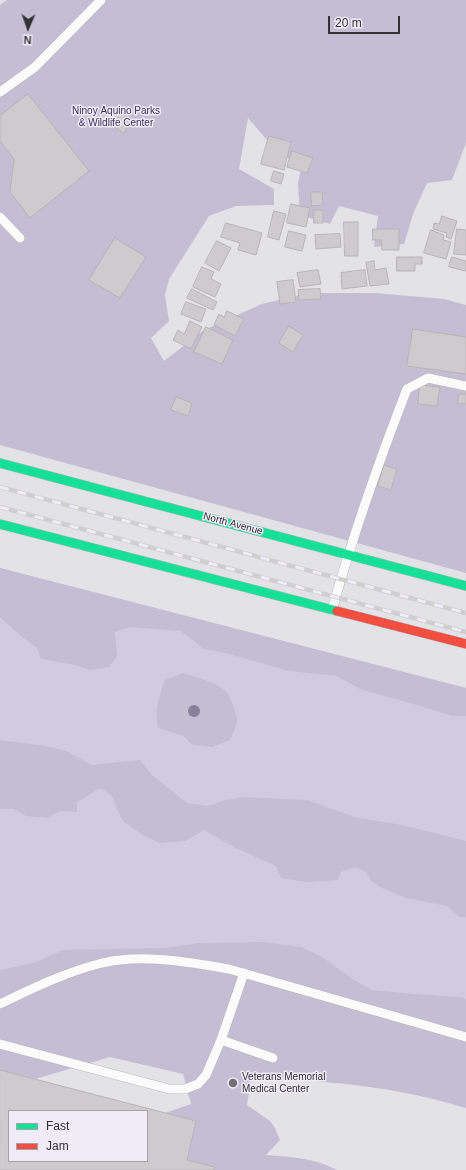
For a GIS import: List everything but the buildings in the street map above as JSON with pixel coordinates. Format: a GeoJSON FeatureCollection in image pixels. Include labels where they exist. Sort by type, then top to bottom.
{"type":"FeatureCollection","features":[{"type":"Feature","properties":{"kind":"main road","name":"North Avenue"},"geometry":{"type":"LineString","coordinates":[[0,463],[466,586]]}},
{"type":"Feature","properties":{"kind":"main road"},"geometry":{"type":"LineString","coordinates":[[0,524],[466,644]]}},
{"type":"Feature","properties":{"kind":"lane"},"geometry":{"type":"LineString","coordinates":[[0,92],[35,67],[102,0]]}},
{"type":"Feature","properties":{"kind":"lane"},"geometry":{"type":"LineString","coordinates":[[0,217],[20,238]]}},
{"type":"Feature","properties":{"kind":"lane"},"geometry":{"type":"LineString","coordinates":[[332,610],[348,554],[383,451],[407,388],[428,378],[466,386]]}},
{"type":"Feature","properties":{"kind":"lane"},"geometry":{"type":"LineString","coordinates":[[0,1004],[60,976],[89,966],[120,960],[150,959],[210,966],[244,973],[466,1037]]}},
{"type":"Feature","properties":{"kind":"lane"},"geometry":{"type":"LineString","coordinates":[[0,1044],[169,1088],[186,1089],[198,1084],[206,1075],[221,1040],[244,973]]}},
{"type":"Feature","properties":{"kind":"lane"},"geometry":{"type":"LineString","coordinates":[[221,1040],[273,1058]]}},
{"type":"Feature","properties":{"kind":"shaded area"},"geometry":{"type":"Polygon","coordinates":[[[0,568],[466,688],[466,1055],[0,1020],[0,568]]]}},
{"type":"Feature","properties":{"kind":"green space","name":"Ninoy Aquino Parks & Wildlife Center"},"geometry":{"type":"Polygon","coordinates":[[[7,0],[466,0],[466,143],[452,180],[427,183],[413,214],[404,244],[374,247],[378,216],[339,206],[330,224],[300,215],[298,184],[302,164],[280,155],[248,118],[239,169],[274,189],[274,205],[236,206],[209,216],[169,279],[165,295],[169,321],[151,338],[164,361],[204,330],[262,304],[309,293],[375,293],[444,299],[466,305],[466,573],[0,445],[0,5],[7,0]]]}},
{"type":"Feature","properties":{"kind":"green space"},"geometry":{"type":"Polygon","coordinates":[[[0,568],[466,688],[466,716],[452,716],[360,689],[337,676],[289,671],[226,653],[204,649],[181,631],[130,627],[115,632],[117,656],[109,667],[90,670],[75,665],[41,659],[37,648],[0,617],[0,568]]]}},
{"type":"Feature","properties":{"kind":"green space"},"geometry":{"type":"Polygon","coordinates":[[[183,673],[214,684],[225,690],[228,694],[237,719],[236,727],[230,740],[212,747],[193,745],[183,736],[158,728],[157,709],[165,680],[183,673]]]}},
{"type":"Feature","properties":{"kind":"green space"},"geometry":{"type":"Polygon","coordinates":[[[0,740],[46,746],[66,751],[92,765],[140,760],[152,775],[187,803],[208,806],[226,800],[243,797],[307,800],[358,818],[397,824],[466,841],[466,917],[460,917],[447,906],[406,898],[382,888],[371,881],[367,873],[356,867],[341,872],[338,880],[306,882],[281,878],[276,866],[236,848],[204,830],[186,841],[160,843],[144,836],[122,820],[112,796],[100,788],[77,802],[77,812],[61,811],[47,818],[26,816],[14,809],[0,809],[0,740]]]}},
{"type":"Feature","properties":{"kind":"green space"},"geometry":{"type":"Polygon","coordinates":[[[263,942],[301,947],[322,957],[354,980],[372,990],[460,997],[466,999],[466,1108],[413,1095],[360,1086],[278,1079],[251,1079],[247,1105],[270,1121],[280,1140],[266,1155],[293,1157],[312,1161],[337,1170],[214,1170],[187,1160],[196,1121],[165,1113],[191,1104],[183,1074],[110,1057],[35,1079],[0,1070],[0,970],[34,963],[63,950],[165,948],[200,943],[263,942]]]}},
{"type":"Feature","properties":{"kind":"railway"},"geometry":{"type":"LineString","coordinates":[[0,487],[466,613]]}},
{"type":"Feature","properties":{"kind":"railway"},"geometry":{"type":"LineString","coordinates":[[0,507],[466,632]]}},
{"type":"Feature","properties":{"kind":"traffic: fast"},"geometry":{"type":"LineString","coordinates":[[0,463],[466,586]]}},
{"type":"Feature","properties":{"kind":"traffic: fast"},"geometry":{"type":"LineString","coordinates":[[0,524],[337,611]]}},
{"type":"Feature","properties":{"kind":"traffic: jam"},"geometry":{"type":"LineString","coordinates":[[337,611],[466,644]]}},
{"type":"Feature","properties":{"kind":"place","name":"Veterans Memorial Medical Center"},"geometry":{"type":"Point","coordinates":[233,1083]}}]}
